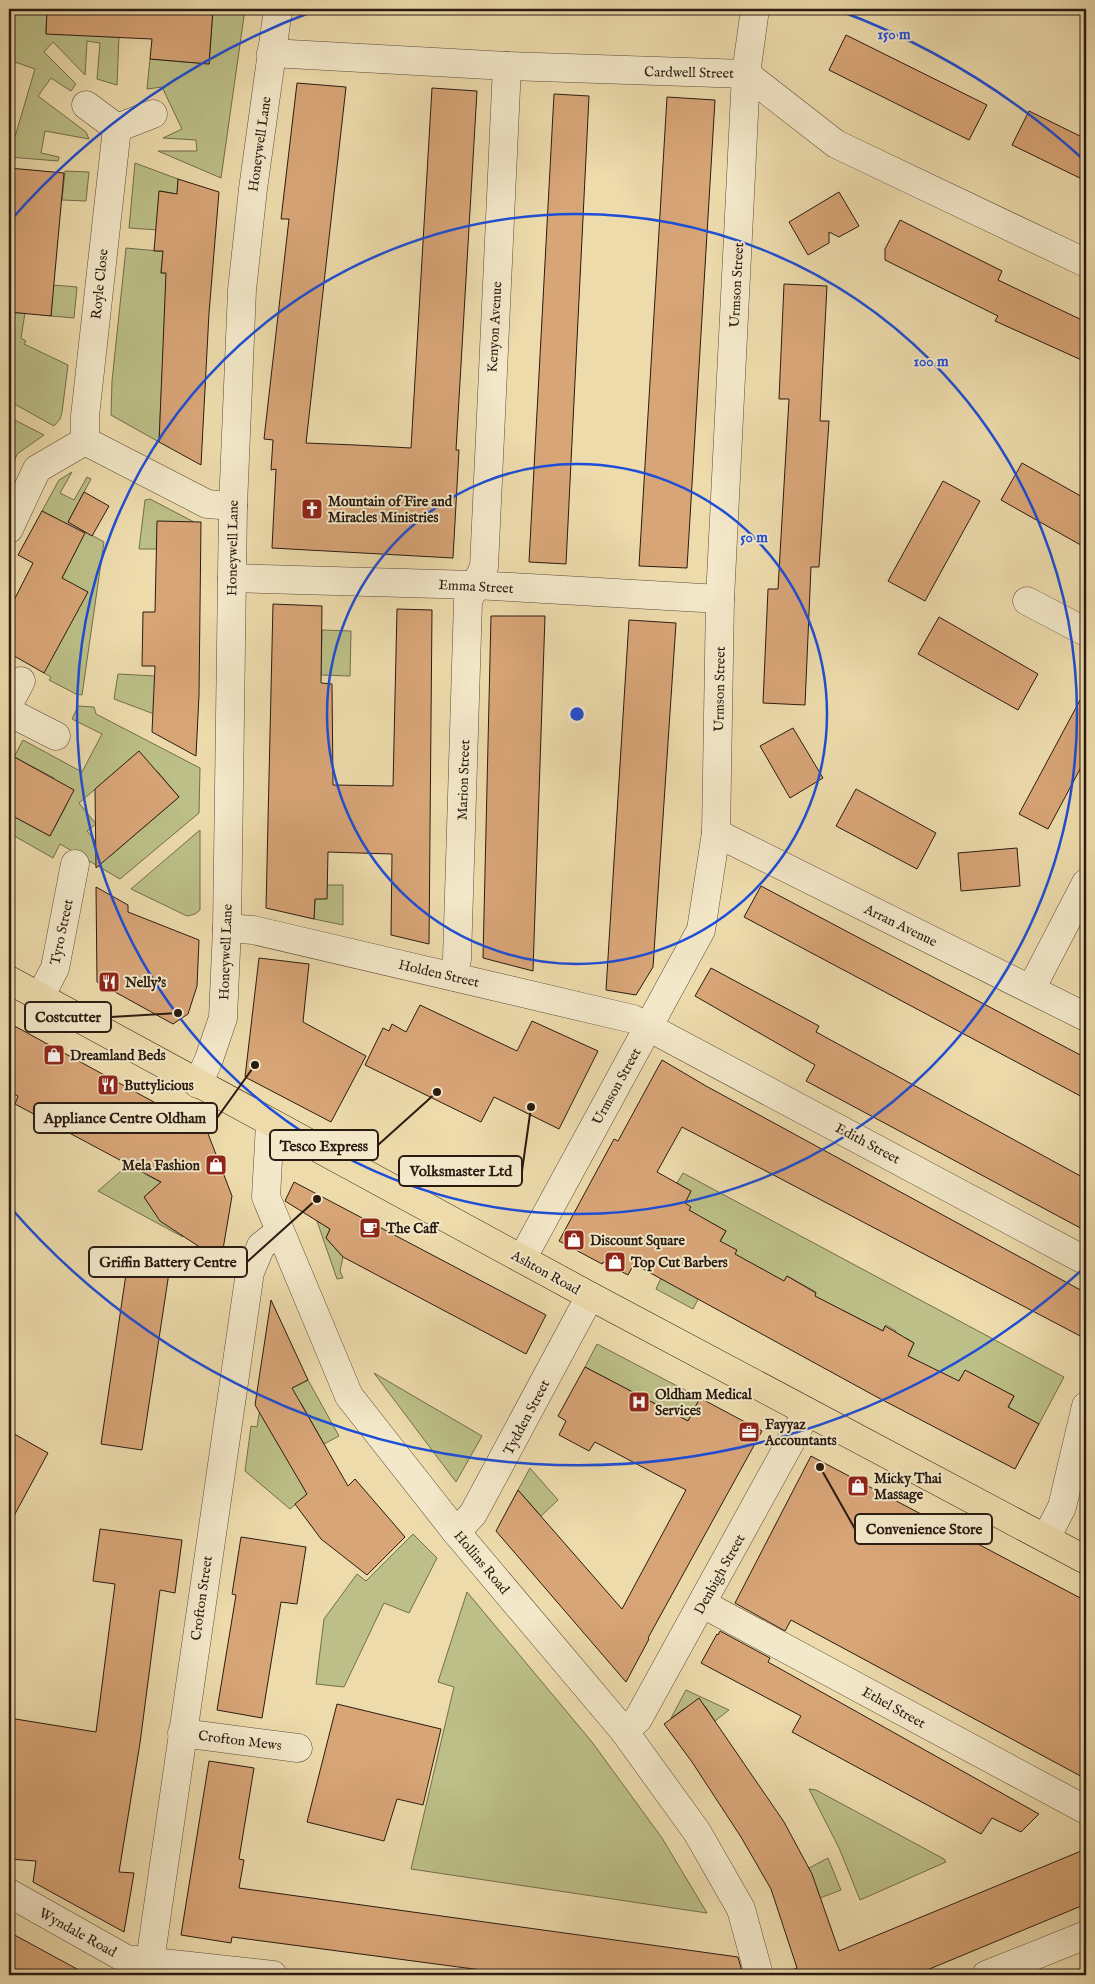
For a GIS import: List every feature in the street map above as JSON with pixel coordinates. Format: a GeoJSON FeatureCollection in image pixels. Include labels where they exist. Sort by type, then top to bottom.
{"type":"FeatureCollection","features":[{"type":"Feature","properties":{"kind":"highway","name":"Ashton Road"},"geometry":{"type":"LineString","coordinates":[[9,980],[270,1124],[1086,1560]]}},
{"type":"Feature","properties":{"kind":"street","name":"Honeywell Lane"},"geometry":{"type":"LineString","coordinates":[[198,1084],[209,1060],[223,1018],[227,928],[232,506],[242,290],[253,188],[278,9]]}},
{"type":"Feature","properties":{"kind":"street","name":"Urmson Street"},"geometry":{"type":"LineString","coordinates":[[522,1259],[701,930],[716,833],[720,599],[746,74],[755,9]]}},
{"type":"Feature","properties":{"kind":"street","name":"Cardwell Street"},"geometry":{"type":"LineString","coordinates":[[271,53],[507,66],[746,74],[836,144],[1086,262]]}},
{"type":"Feature","properties":{"kind":"street","name":"Kenyon Avenue"},"geometry":{"type":"LineString","coordinates":[[475,585],[484,567],[507,66]]}},
{"type":"Feature","properties":{"kind":"street"},"geometry":{"type":"LineString","coordinates":[[86,105],[117,128],[153,114]]}},
{"type":"Feature","properties":{"kind":"street","name":"Royle Close"},"geometry":{"type":"LineString","coordinates":[[84,441],[85,416],[117,128]]}},
{"type":"Feature","properties":{"kind":"street"},"geometry":{"type":"LineString","coordinates":[[9,529],[37,469],[84,441],[207,504],[232,506]]}},
{"type":"Feature","properties":{"kind":"street","name":"Emma Street"},"geometry":{"type":"LineString","coordinates":[[232,578],[475,585],[720,599]]}},
{"type":"Feature","properties":{"kind":"street","name":"Marion Street"},"geometry":{"type":"LineString","coordinates":[[453,975],[457,959],[468,601],[475,585]]}},
{"type":"Feature","properties":{"kind":"street"},"geometry":{"type":"LineString","coordinates":[[1027,601],[1086,632]]}},
{"type":"Feature","properties":{"kind":"street"},"geometry":{"type":"LineString","coordinates":[[9,712],[56,736]]}},
{"type":"Feature","properties":{"kind":"street","name":"Arran Avenue"},"geometry":{"type":"LineString","coordinates":[[716,833],[1086,1017]]}},
{"type":"Feature","properties":{"kind":"street","name":"Tyro Street"},"geometry":{"type":"LineString","coordinates":[[40,997],[55,968],[75,864]]}},
{"type":"Feature","properties":{"kind":"street"},"geometry":{"type":"LineString","coordinates":[[1031,989],[1086,883]]}},
{"type":"Feature","properties":{"kind":"street","name":"Holden Street"},"geometry":{"type":"LineString","coordinates":[[227,928],[253,930],[453,975],[633,1019],[649,1027]]}},
{"type":"Feature","properties":{"kind":"street","name":"Edith Street"},"geometry":{"type":"LineString","coordinates":[[649,1027],[1086,1261]]}},
{"type":"Feature","properties":{"kind":"street","name":"Hollins Road"},"geometry":{"type":"LineString","coordinates":[[270,1124],[266,1197],[349,1396],[456,1532],[624,1731],[697,1832],[741,1909],[759,1975]]}},
{"type":"Feature","properties":{"kind":"street","name":"Crofton Street"},"geometry":{"type":"LineString","coordinates":[[150,1968],[182,1733],[250,1272],[261,1246],[279,1232]]}},
{"type":"Feature","properties":{"kind":"street","name":"Tydden Street"},"geometry":{"type":"LineString","coordinates":[[456,1532],[473,1514],[590,1296]]}},
{"type":"Feature","properties":{"kind":"street"},"geometry":{"type":"LineString","coordinates":[[1046,1538],[1062,1507],[1086,1406]]}},
{"type":"Feature","properties":{"kind":"street","name":"Denbigh Street"},"geometry":{"type":"LineString","coordinates":[[624,1731],[638,1719],[807,1412]]}},
{"type":"Feature","properties":{"kind":"street","name":"Ethel Street"},"geometry":{"type":"LineString","coordinates":[[703,1604],[1086,1810]]}},
{"type":"Feature","properties":{"kind":"street","name":"Crofton Mews"},"geometry":{"type":"LineString","coordinates":[[182,1733],[298,1748]]}},
{"type":"Feature","properties":{"kind":"street","name":"Wyndale Road"},"geometry":{"type":"LineString","coordinates":[[9,1893],[126,1959],[150,1968],[273,1975]]}},
{"type":"Feature","properties":{"kind":"street"},"geometry":{"type":"LineString","coordinates":[[986,1975],[1086,1935]]}},
{"type":"Feature","properties":{"kind":"green space"},"geometry":{"type":"Polygon","coordinates":[[[9,9],[47,9],[46,33],[119,36],[117,85],[97,79],[100,43],[87,41],[85,75],[53,42],[44,52],[76,84],[71,91],[51,78],[38,96],[86,132],[89,139],[45,131],[41,153],[59,157],[58,161],[9,157],[35,69],[9,60],[9,9]]]}},
{"type":"Feature","properties":{"kind":"green space"},"geometry":{"type":"Polygon","coordinates":[[[213,9],[245,9],[221,178],[158,151],[197,151],[196,140],[163,138],[182,129],[162,87],[147,89],[150,59],[209,64],[213,9]]]}},
{"type":"Feature","properties":{"kind":"green space"},"geometry":{"type":"Polygon","coordinates":[[[135,163],[178,179],[177,194],[160,191],[173,231],[129,228],[135,163]]]}},
{"type":"Feature","properties":{"kind":"green space"},"geometry":{"type":"Polygon","coordinates":[[[65,171],[89,172],[86,201],[62,200],[65,171]]]}},
{"type":"Feature","properties":{"kind":"green space"},"geometry":{"type":"Polygon","coordinates":[[[126,248],[169,252],[162,262],[161,273],[167,273],[159,442],[111,415],[112,381],[126,248]]]}},
{"type":"Feature","properties":{"kind":"green space"},"geometry":{"type":"Polygon","coordinates":[[[53,285],[77,287],[74,318],[51,316],[53,285]]]}},
{"type":"Feature","properties":{"kind":"green space"},"geometry":{"type":"Polygon","coordinates":[[[9,312],[25,313],[21,338],[26,341],[24,344],[68,365],[62,412],[60,419],[54,426],[9,401],[9,376],[14,366],[9,363],[9,348],[13,340],[9,338],[9,312]]]}},
{"type":"Feature","properties":{"kind":"green space"},"geometry":{"type":"Polygon","coordinates":[[[9,417],[44,435],[17,454],[9,477],[9,417]]]}},
{"type":"Feature","properties":{"kind":"green space"},"geometry":{"type":"Polygon","coordinates":[[[72,472],[60,493],[74,500],[87,477],[91,479],[68,522],[104,542],[82,695],[76,694],[49,680],[51,677],[44,673],[62,578],[77,548],[59,539],[66,524],[42,511],[59,480],[72,472]]]}},
{"type":"Feature","properties":{"kind":"green space"},"geometry":{"type":"Polygon","coordinates":[[[150,499],[194,522],[157,549],[139,549],[145,500],[150,499]]]}},
{"type":"Feature","properties":{"kind":"green space"},"geometry":{"type":"Polygon","coordinates":[[[322,630],[351,631],[350,676],[321,675],[322,630]]]}},
{"type":"Feature","properties":{"kind":"green space"},"geometry":{"type":"Polygon","coordinates":[[[118,674],[155,676],[154,714],[114,699],[118,674]]]}},
{"type":"Feature","properties":{"kind":"green space"},"geometry":{"type":"Polygon","coordinates":[[[78,706],[94,707],[96,714],[200,768],[199,813],[120,879],[60,844],[53,858],[9,833],[9,814],[50,836],[67,804],[46,793],[54,778],[14,757],[23,740],[82,772],[102,734],[72,719],[78,706]],[[130,759],[79,803],[96,824],[87,831],[109,857],[179,797],[158,772],[130,759]]]}},
{"type":"Feature","properties":{"kind":"green space"},"geometry":{"type":"Polygon","coordinates":[[[200,830],[200,910],[195,914],[187,916],[131,889],[200,830]]]}},
{"type":"Feature","properties":{"kind":"green space"},"geometry":{"type":"Polygon","coordinates":[[[327,885],[343,885],[343,925],[314,919],[315,899],[327,885]]]}},
{"type":"Feature","properties":{"kind":"green space"},"geometry":{"type":"Polygon","coordinates":[[[157,1156],[147,1175],[160,1182],[169,1167],[174,1171],[144,1197],[152,1208],[161,1215],[185,1223],[183,1237],[98,1191],[129,1164],[157,1156]]]}},
{"type":"Feature","properties":{"kind":"green space"},"geometry":{"type":"Polygon","coordinates":[[[683,1173],[1064,1377],[1039,1424],[1008,1408],[1014,1396],[965,1371],[958,1382],[908,1356],[914,1343],[906,1338],[899,1351],[889,1345],[896,1331],[886,1325],[883,1331],[844,1311],[810,1304],[816,1292],[787,1276],[780,1288],[764,1270],[744,1260],[741,1266],[726,1245],[693,1309],[656,1289],[661,1278],[712,1257],[726,1231],[708,1221],[699,1239],[685,1203],[691,1191],[677,1183],[683,1173]]]}},
{"type":"Feature","properties":{"kind":"green space"},"geometry":{"type":"Polygon","coordinates":[[[317,1221],[330,1229],[326,1238],[343,1257],[340,1271],[343,1278],[337,1279],[317,1221]]]}},
{"type":"Feature","properties":{"kind":"green space"},"geometry":{"type":"Polygon","coordinates":[[[597,1344],[700,1398],[688,1421],[585,1367],[597,1344]]]}},
{"type":"Feature","properties":{"kind":"green space"},"geometry":{"type":"Polygon","coordinates":[[[374,1373],[482,1436],[456,1482],[374,1373]]]}},
{"type":"Feature","properties":{"kind":"green space"},"geometry":{"type":"Polygon","coordinates":[[[308,1380],[339,1436],[324,1444],[301,1403],[266,1423],[316,1488],[290,1509],[245,1471],[251,1426],[257,1427],[260,1408],[273,1397],[308,1380]]]}},
{"type":"Feature","properties":{"kind":"green space"},"geometry":{"type":"Polygon","coordinates":[[[530,1468],[558,1500],[541,1516],[518,1490],[530,1468]]]}},
{"type":"Feature","properties":{"kind":"green space"},"geometry":{"type":"Polygon","coordinates":[[[413,1534],[437,1558],[409,1613],[384,1603],[344,1687],[316,1684],[324,1619],[357,1574],[366,1581],[413,1534]]]}},
{"type":"Feature","properties":{"kind":"green space"},"geometry":{"type":"Polygon","coordinates":[[[467,1592],[592,1742],[662,1838],[707,1913],[411,1869],[454,1687],[438,1682],[467,1592]]]}},
{"type":"Feature","properties":{"kind":"green space"},"geometry":{"type":"Polygon","coordinates":[[[686,1690],[729,1710],[715,1721],[705,1706],[691,1715],[685,1708],[671,1718],[686,1690]]]}},
{"type":"Feature","properties":{"kind":"green space"},"geometry":{"type":"Polygon","coordinates":[[[809,1789],[816,1790],[944,1859],[946,1862],[860,1900],[839,1848],[809,1789]]]}},
{"type":"Feature","properties":{"kind":"green space"},"geometry":{"type":"Polygon","coordinates":[[[828,1858],[841,1890],[820,1898],[809,1868],[828,1858]]]}},
{"type":"Feature","properties":{"kind":"building"},"geometry":{"type":"Polygon","coordinates":[[[47,9],[213,9],[209,64],[150,59],[152,39],[46,34],[47,9]]]}},
{"type":"Feature","properties":{"kind":"building"},"geometry":{"type":"Polygon","coordinates":[[[846,35],[987,105],[969,140],[829,70],[846,35]]]}},
{"type":"Feature","properties":{"kind":"building"},"geometry":{"type":"Polygon","coordinates":[[[297,83],[346,87],[306,443],[411,448],[432,88],[477,91],[456,450],[459,450],[453,558],[272,548],[276,469],[271,470],[273,440],[264,439],[289,219],[281,219],[297,83]]]}},
{"type":"Feature","properties":{"kind":"building"},"geometry":{"type":"Polygon","coordinates":[[[554,94],[589,96],[566,564],[529,562],[554,94]]]}},
{"type":"Feature","properties":{"kind":"building"},"geometry":{"type":"Polygon","coordinates":[[[667,97],[715,100],[687,568],[639,566],[667,97]]]}},
{"type":"Feature","properties":{"kind":"building"},"geometry":{"type":"Polygon","coordinates":[[[1029,111],[1086,139],[1086,181],[1012,145],[1029,111]]]}},
{"type":"Feature","properties":{"kind":"building"},"geometry":{"type":"Polygon","coordinates":[[[9,168],[64,173],[51,316],[9,312],[9,168]]]}},
{"type":"Feature","properties":{"kind":"building"},"geometry":{"type":"Polygon","coordinates":[[[178,179],[219,192],[209,313],[201,465],[159,442],[166,273],[161,273],[163,251],[154,251],[159,191],[177,194],[178,179]]]}},
{"type":"Feature","properties":{"kind":"building"},"geometry":{"type":"Polygon","coordinates":[[[839,192],[859,226],[839,237],[829,232],[829,243],[808,255],[789,222],[839,192]]]}},
{"type":"Feature","properties":{"kind":"building"},"geometry":{"type":"Polygon","coordinates":[[[900,220],[1002,271],[998,280],[1086,322],[1086,362],[995,321],[998,316],[885,260],[885,249],[900,220]]]}},
{"type":"Feature","properties":{"kind":"building"},"geometry":{"type":"Polygon","coordinates":[[[784,284],[827,286],[820,421],[829,421],[819,567],[811,567],[805,705],[763,703],[768,589],[778,589],[789,399],[779,399],[784,284]]]}},
{"type":"Feature","properties":{"kind":"building"},"geometry":{"type":"Polygon","coordinates":[[[1022,463],[1086,499],[1086,548],[1001,500],[1022,463]]]}},
{"type":"Feature","properties":{"kind":"building"},"geometry":{"type":"Polygon","coordinates":[[[943,481],[980,501],[925,601],[888,581],[943,481]]]}},
{"type":"Feature","properties":{"kind":"building"},"geometry":{"type":"Polygon","coordinates":[[[84,492],[109,506],[92,536],[68,522],[84,492]]]}},
{"type":"Feature","properties":{"kind":"building"},"geometry":{"type":"Polygon","coordinates":[[[42,511],[85,533],[62,578],[88,592],[44,673],[9,653],[9,610],[33,563],[18,555],[42,511]]]}},
{"type":"Feature","properties":{"kind":"building"},"geometry":{"type":"Polygon","coordinates":[[[157,521],[201,522],[199,695],[196,756],[152,732],[155,666],[142,666],[143,612],[155,612],[157,521]]]}},
{"type":"Feature","properties":{"kind":"building"},"geometry":{"type":"Polygon","coordinates":[[[273,604],[322,606],[321,683],[332,684],[333,785],[393,786],[397,609],[432,610],[429,944],[391,935],[392,854],[328,852],[327,899],[315,899],[314,919],[266,908],[273,604]]]}},
{"type":"Feature","properties":{"kind":"building"},"geometry":{"type":"Polygon","coordinates":[[[491,616],[545,616],[533,971],[483,958],[491,616]]]}},
{"type":"Feature","properties":{"kind":"building"},"geometry":{"type":"Polygon","coordinates":[[[939,617],[1038,674],[1018,710],[918,654],[939,617]]]}},
{"type":"Feature","properties":{"kind":"building"},"geometry":{"type":"Polygon","coordinates":[[[629,620],[676,623],[653,967],[636,995],[606,990],[629,620]]]}},
{"type":"Feature","properties":{"kind":"building"},"geometry":{"type":"Polygon","coordinates":[[[1086,689],[1086,758],[1048,829],[1019,814],[1086,689]]]}},
{"type":"Feature","properties":{"kind":"building"},"geometry":{"type":"Polygon","coordinates":[[[793,728],[823,778],[790,798],[760,746],[793,728]]]}},
{"type":"Feature","properties":{"kind":"building"},"geometry":{"type":"Polygon","coordinates":[[[139,751],[179,797],[96,868],[95,789],[139,751]]]}},
{"type":"Feature","properties":{"kind":"building"},"geometry":{"type":"Polygon","coordinates":[[[9,754],[74,790],[50,836],[9,814],[9,754]]]}},
{"type":"Feature","properties":{"kind":"building"},"geometry":{"type":"Polygon","coordinates":[[[856,789],[936,833],[917,869],[836,826],[856,789]]]}},
{"type":"Feature","properties":{"kind":"building"},"geometry":{"type":"Polygon","coordinates":[[[1017,848],[1020,886],[961,891],[958,853],[1017,848]]]}},
{"type":"Feature","properties":{"kind":"building"},"geometry":{"type":"Polygon","coordinates":[[[761,886],[1086,1058],[1086,1099],[744,917],[761,886]]]}},
{"type":"Feature","properties":{"kind":"building"},"geometry":{"type":"Polygon","coordinates":[[[96,887],[128,905],[128,912],[199,940],[197,986],[188,1014],[173,1024],[97,982],[96,887]]]}},
{"type":"Feature","properties":{"kind":"building"},"geometry":{"type":"Polygon","coordinates":[[[259,958],[309,964],[303,1022],[366,1056],[331,1122],[245,1077],[259,958]]]}},
{"type":"Feature","properties":{"kind":"building"},"geometry":{"type":"Polygon","coordinates":[[[711,968],[819,1026],[816,1032],[1086,1179],[1086,1231],[806,1081],[815,1065],[695,996],[711,968]]]}},
{"type":"Feature","properties":{"kind":"building"},"geometry":{"type":"Polygon","coordinates":[[[420,1005],[517,1051],[532,1021],[598,1051],[559,1129],[494,1097],[481,1122],[365,1065],[383,1028],[389,1031],[392,1024],[406,1032],[420,1005]]]}},
{"type":"Feature","properties":{"kind":"building"},"geometry":{"type":"Polygon","coordinates":[[[9,1023],[207,1131],[232,1196],[221,1261],[160,1221],[144,1197],[161,1182],[15,1104],[18,1096],[9,1091],[9,1023]]]}},
{"type":"Feature","properties":{"kind":"building"},"geometry":{"type":"Polygon","coordinates":[[[662,1060],[706,1086],[1086,1293],[1086,1339],[682,1127],[657,1172],[691,1191],[685,1203],[691,1207],[689,1210],[726,1231],[720,1241],[737,1250],[735,1254],[784,1281],[787,1276],[816,1293],[815,1296],[883,1331],[885,1326],[914,1343],[908,1356],[959,1381],[965,1370],[1014,1396],[1008,1407],[1039,1424],[1015,1469],[875,1396],[634,1264],[628,1275],[603,1262],[602,1264],[559,1241],[614,1139],[618,1141],[662,1060]]]}},
{"type":"Feature","properties":{"kind":"building"},"geometry":{"type":"Polygon","coordinates":[[[294,1182],[546,1315],[526,1354],[343,1257],[326,1238],[330,1229],[285,1201],[294,1182]]]}},
{"type":"Feature","properties":{"kind":"building"},"geometry":{"type":"Polygon","coordinates":[[[130,1247],[172,1253],[142,1450],[101,1444],[130,1247]]]}},
{"type":"Feature","properties":{"kind":"building"},"geometry":{"type":"Polygon","coordinates":[[[271,1300],[308,1380],[292,1388],[348,1486],[355,1479],[405,1537],[367,1575],[321,1539],[295,1504],[307,1494],[255,1405],[271,1300]]]}},
{"type":"Feature","properties":{"kind":"building"},"geometry":{"type":"Polygon","coordinates":[[[585,1367],[688,1421],[700,1398],[762,1431],[648,1638],[626,1682],[496,1531],[518,1490],[622,1609],[686,1490],[595,1442],[589,1451],[559,1435],[566,1421],[558,1416],[585,1367]]]}},
{"type":"Feature","properties":{"kind":"building"},"geometry":{"type":"Polygon","coordinates":[[[9,1431],[48,1453],[9,1525],[9,1431]]]}},
{"type":"Feature","properties":{"kind":"building"},"geometry":{"type":"Polygon","coordinates":[[[811,1456],[1086,1601],[1086,1779],[791,1620],[785,1631],[735,1603],[811,1456]]]}},
{"type":"Feature","properties":{"kind":"building"},"geometry":{"type":"Polygon","coordinates":[[[100,1529],[182,1540],[175,1593],[160,1590],[140,1743],[119,1872],[134,1873],[124,1932],[33,1882],[36,1861],[9,1859],[9,1718],[96,1732],[115,1584],[93,1581],[100,1529]]]}},
{"type":"Feature","properties":{"kind":"building"},"geometry":{"type":"Polygon","coordinates":[[[241,1537],[306,1547],[297,1604],[281,1602],[262,1718],[217,1710],[236,1595],[232,1594],[241,1537]]]}},
{"type":"Feature","properties":{"kind":"building"},"geometry":{"type":"Polygon","coordinates":[[[720,1631],[770,1658],[768,1662],[1039,1814],[1021,1832],[992,1818],[981,1834],[792,1732],[801,1716],[701,1663],[720,1631]]]}},
{"type":"Feature","properties":{"kind":"building"},"geometry":{"type":"Polygon","coordinates":[[[699,1698],[784,1822],[812,1874],[839,1951],[1086,1849],[1086,1904],[915,1975],[782,1975],[797,1968],[771,1889],[741,1837],[692,1762],[664,1724],[699,1698]]]}},
{"type":"Feature","properties":{"kind":"building"},"geometry":{"type":"Polygon","coordinates":[[[337,1704],[441,1729],[423,1805],[397,1799],[384,1841],[307,1822],[337,1704]]]}},
{"type":"Feature","properties":{"kind":"building"},"geometry":{"type":"Polygon","coordinates":[[[209,1761],[254,1768],[239,1859],[244,1860],[239,1888],[738,1957],[743,1975],[519,1975],[232,1937],[231,1943],[181,1935],[209,1761]]]}},
{"type":"Feature","properties":{"kind":"building"},"geometry":{"type":"Polygon","coordinates":[[[9,1932],[88,1975],[9,1975],[9,1932]]]}},
{"type":"Feature","properties":{"kind":"place","name":"Mountain of Fire and Miracles Ministries"},"geometry":{"type":"Point","coordinates":[312,509]}},
{"type":"Feature","properties":{"kind":"place","name":"Nelly's"},"geometry":{"type":"Point","coordinates":[109,982]}},
{"type":"Feature","properties":{"kind":"place","name":"Costcutter"},"geometry":{"type":"Point","coordinates":[178,1013]}},
{"type":"Feature","properties":{"kind":"place","name":"Dreamland Beds"},"geometry":{"type":"Point","coordinates":[54,1055]}},
{"type":"Feature","properties":{"kind":"place","name":"Appliance Centre Oldham"},"geometry":{"type":"Point","coordinates":[255,1065]}},
{"type":"Feature","properties":{"kind":"place","name":"Buttylicious"},"geometry":{"type":"Point","coordinates":[108,1085]}},
{"type":"Feature","properties":{"kind":"place","name":"Tesco Express"},"geometry":{"type":"Point","coordinates":[437,1092]}},
{"type":"Feature","properties":{"kind":"place","name":"Volksmaster Ltd"},"geometry":{"type":"Point","coordinates":[531,1107]}},
{"type":"Feature","properties":{"kind":"place","name":"Mela Fashion"},"geometry":{"type":"Point","coordinates":[216,1165]}},
{"type":"Feature","properties":{"kind":"place","name":"Griffin Battery Centre"},"geometry":{"type":"Point","coordinates":[317,1199]}},
{"type":"Feature","properties":{"kind":"place","name":"The Caff"},"geometry":{"type":"Point","coordinates":[370,1228]}},
{"type":"Feature","properties":{"kind":"place","name":"Discount Square"},"geometry":{"type":"Point","coordinates":[574,1240]}},
{"type":"Feature","properties":{"kind":"place","name":"Top Cut Barbers"},"geometry":{"type":"Point","coordinates":[615,1262]}},
{"type":"Feature","properties":{"kind":"place","name":"Oldham Medical Services"},"geometry":{"type":"Point","coordinates":[639,1402]}},
{"type":"Feature","properties":{"kind":"place","name":"Fayyaz Accountants"},"geometry":{"type":"Point","coordinates":[749,1432]}},
{"type":"Feature","properties":{"kind":"place","name":"Convenience Store"},"geometry":{"type":"Point","coordinates":[820,1467]}},
{"type":"Feature","properties":{"kind":"place","name":"Micky Thai Massage"},"geometry":{"type":"Point","coordinates":[858,1486]}}]}
